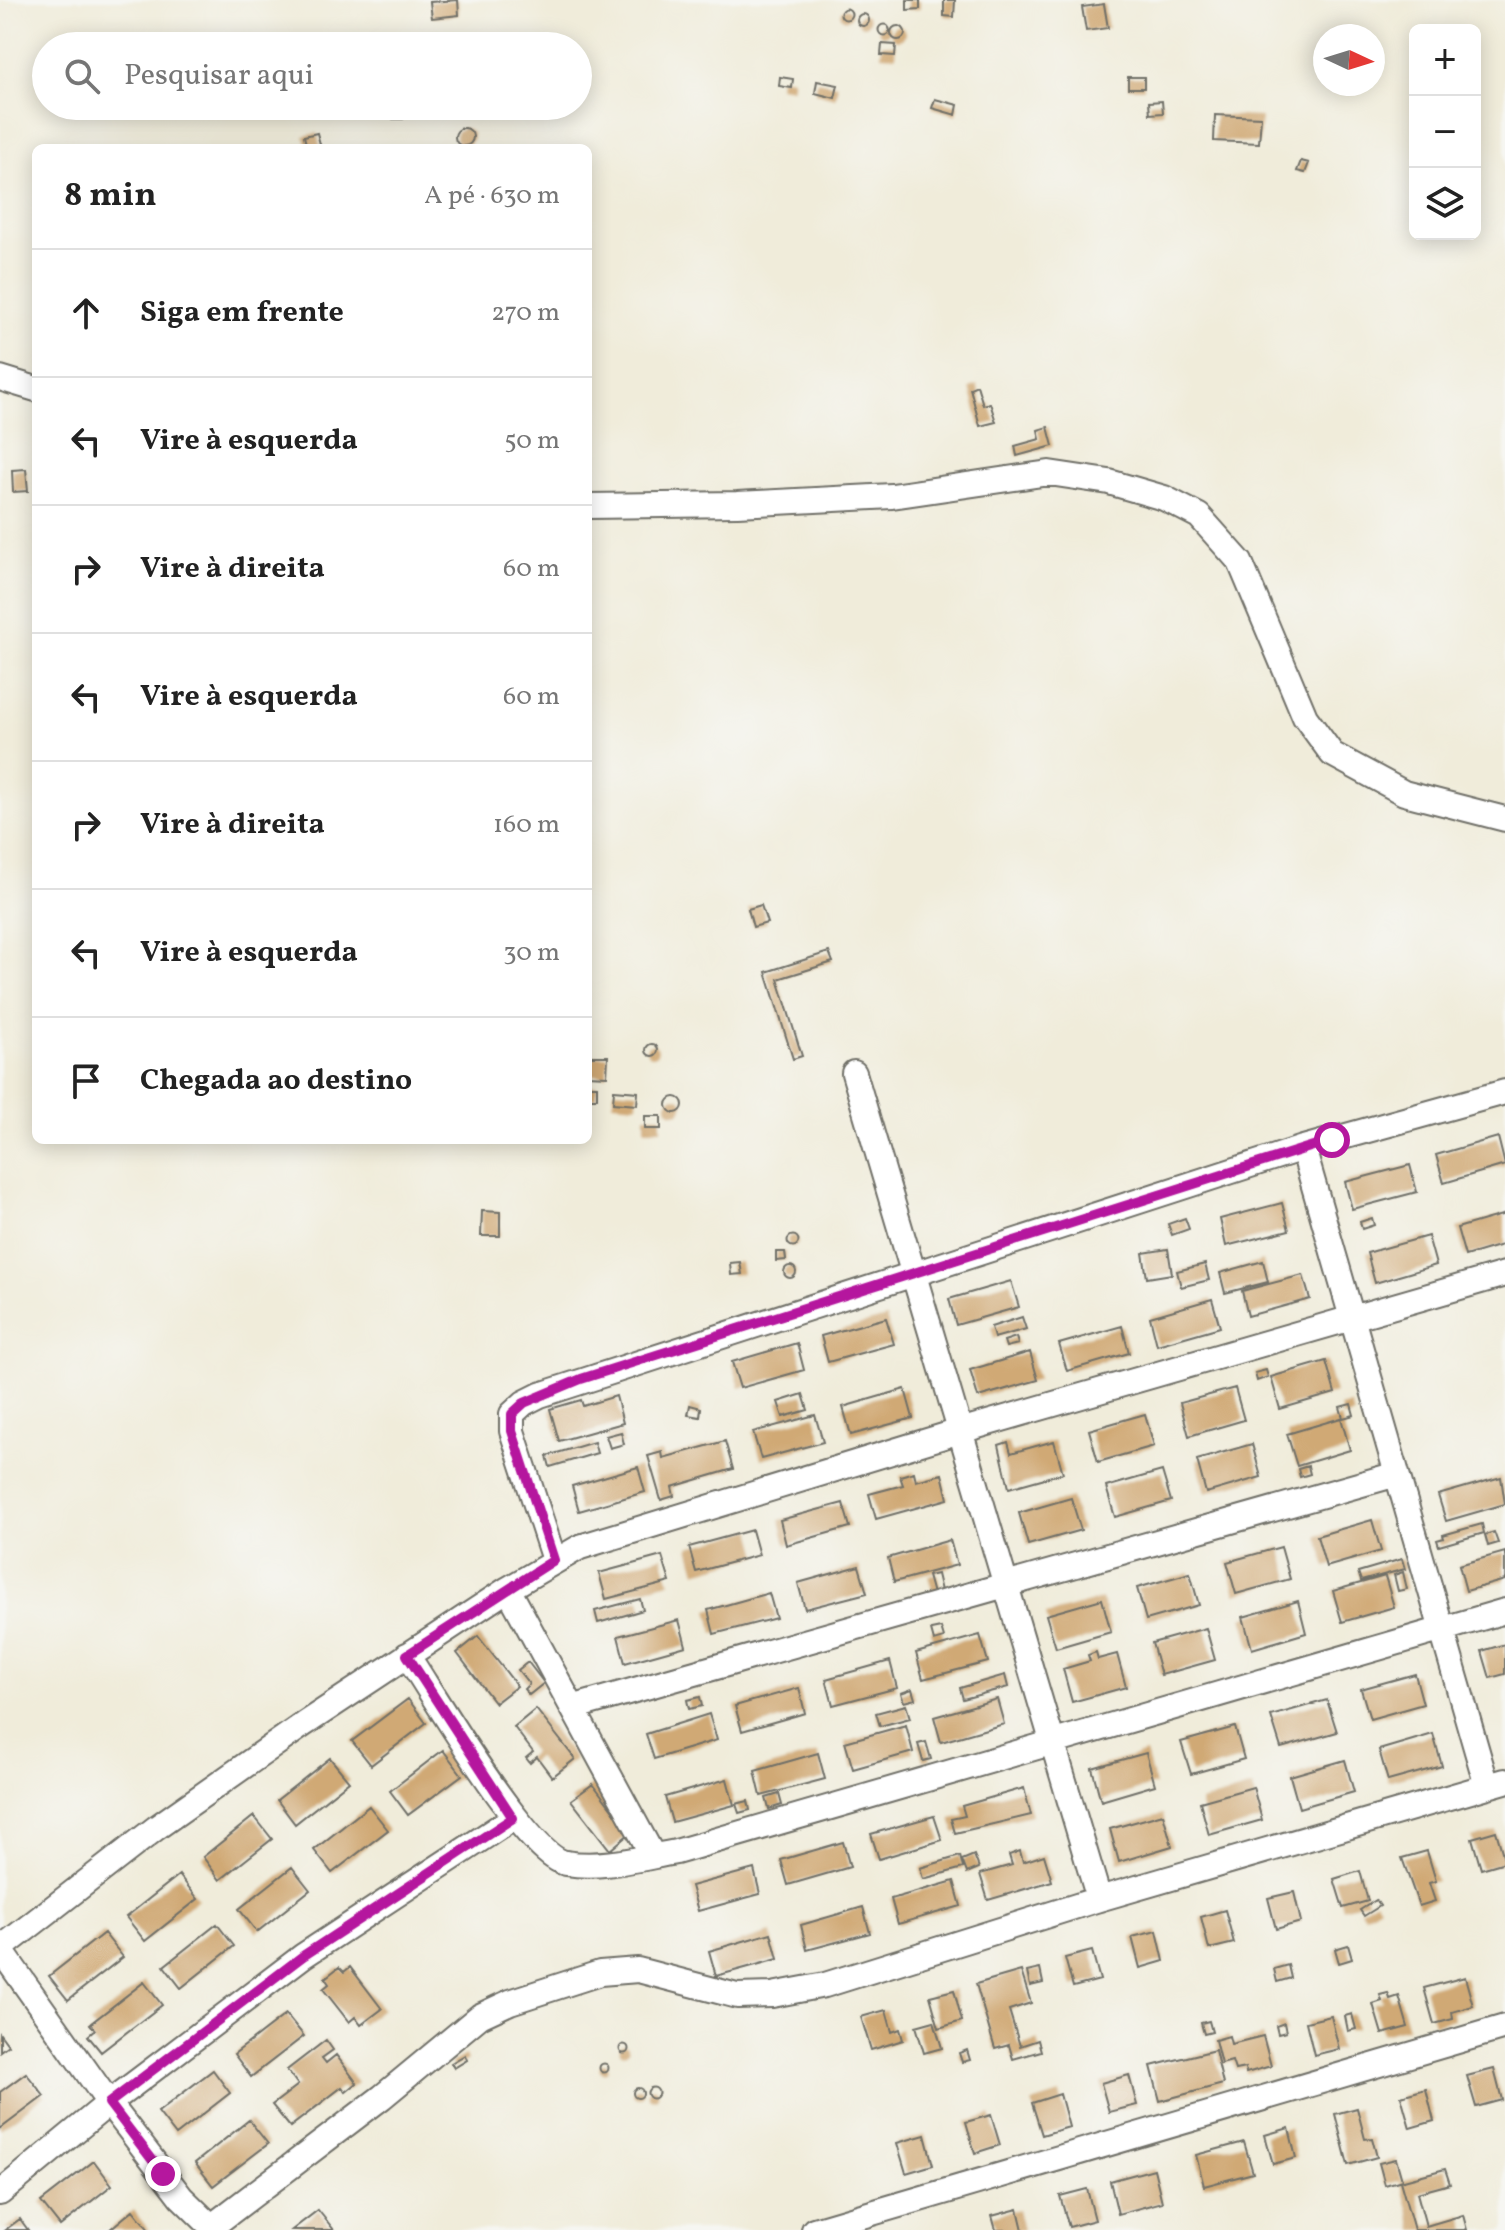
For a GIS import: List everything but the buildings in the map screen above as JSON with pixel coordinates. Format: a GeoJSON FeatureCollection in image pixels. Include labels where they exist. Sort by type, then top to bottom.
{"type":"FeatureCollection","features":[{"type":"Feature","properties":{"kind":"street"},"geometry":{"type":"LineString","coordinates":[[0,378],[32,388]]}},
{"type":"Feature","properties":{"kind":"street"},"geometry":{"type":"LineString","coordinates":[[592,506],[737,504],[892,496],[1049,473],[1109,482],[1164,498],[1199,516],[1240,562],[1305,717],[1332,754],[1404,793],[1505,819]]}},
{"type":"Feature","properties":{"kind":"street"},"geometry":{"type":"LineString","coordinates":[[854,1073],[1099,1899]]}},
{"type":"Feature","properties":{"kind":"street"},"geometry":{"type":"LineString","coordinates":[[554,1560],[512,1431],[512,1414],[524,1403],[581,1379],[914,1275],[1303,1148],[1505,1092]]}},
{"type":"Feature","properties":{"kind":"street"},"geometry":{"type":"LineString","coordinates":[[1303,1148],[1352,1319],[1397,1474],[1441,1629],[1496,1784],[1099,1899],[825,1985],[772,1995],[737,1996],[638,1970],[600,1973],[510,2002],[480,2016],[382,2097],[213,2228],[181,2197],[109,2103],[0,1949],[156,1828],[407,1655],[554,1560],[580,1547],[960,1431],[1352,1319],[1505,1274]]}},
{"type":"Feature","properties":{"kind":"street"},"geometry":{"type":"LineString","coordinates":[[575,1707],[1397,1474]]}},
{"type":"Feature","properties":{"kind":"street"},"geometry":{"type":"LineString","coordinates":[[508,1589],[575,1707],[653,1856]]}},
{"type":"Feature","properties":{"kind":"street"},"geometry":{"type":"LineString","coordinates":[[407,1655],[513,1818],[541,1850],[563,1863],[616,1863],[653,1856],[1052,1743],[1505,1611]]}},
{"type":"Feature","properties":{"kind":"street"},"geometry":{"type":"LineString","coordinates":[[0,2193],[109,2103],[303,1956],[513,1818]]}},
{"type":"Feature","properties":{"kind":"street"},"geometry":{"type":"LineString","coordinates":[[814,2230],[1505,2027]]}},
{"type":"Feature","properties":{"kind":"route"},"geometry":{"type":"LineString","coordinates":[[163,2174],[109,2103],[303,1956],[513,1818],[407,1655],[554,1560],[512,1431],[512,1414],[524,1403],[581,1379],[1332,1140]]}}]}
